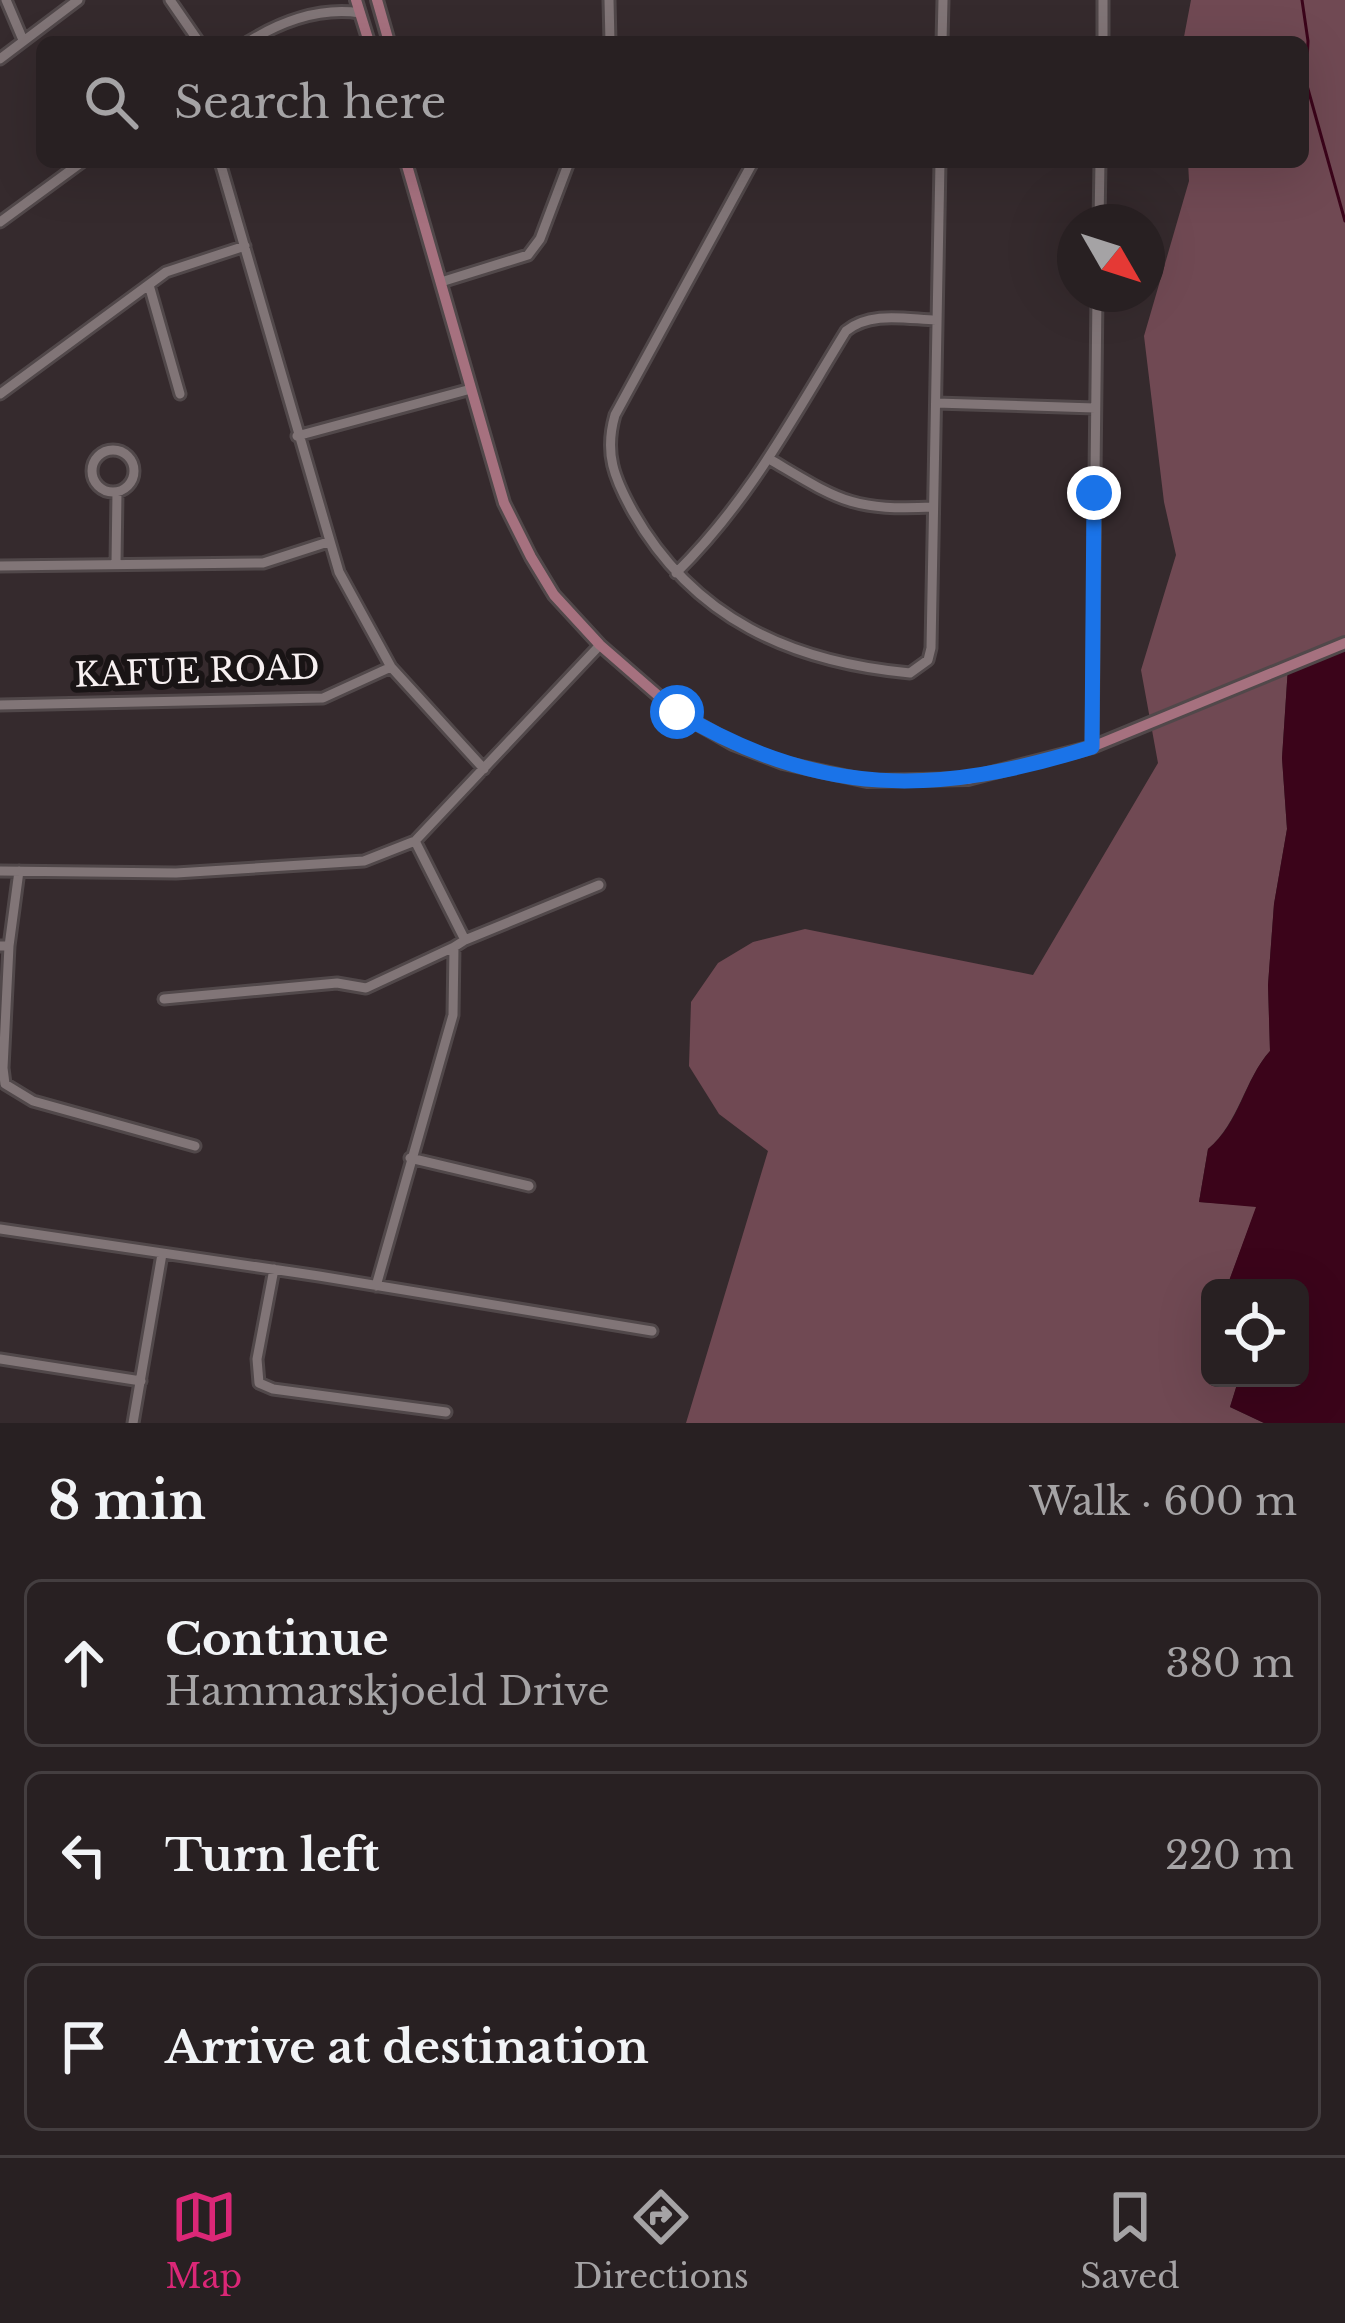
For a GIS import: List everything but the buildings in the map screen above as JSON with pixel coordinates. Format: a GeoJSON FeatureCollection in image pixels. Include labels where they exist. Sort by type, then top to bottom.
{"type":"FeatureCollection","features":[{"type":"Feature","properties":{"kind":"main road"},"geometry":{"type":"LineString","coordinates":[[377,0],[387,36]]}},
{"type":"Feature","properties":{"kind":"main road"},"geometry":{"type":"LineString","coordinates":[[358,6],[367,36]]}},
{"type":"Feature","properties":{"kind":"main road"},"geometry":{"type":"LineString","coordinates":[[408,168],[504,502],[531,557],[554,595],[600,645],[677,712],[733,744],[809,770],[867,781],[968,779],[1092,747],[1345,643]]}},
{"type":"Feature","properties":{"kind":"street"},"geometry":{"type":"LineString","coordinates":[[6,0],[23,40]]}},
{"type":"Feature","properties":{"kind":"street"},"geometry":{"type":"LineString","coordinates":[[0,59],[78,0]]}},
{"type":"Feature","properties":{"kind":"street"},"geometry":{"type":"LineString","coordinates":[[170,0],[196,36]]}},
{"type":"Feature","properties":{"kind":"street"},"geometry":{"type":"LineString","coordinates":[[335,9],[347,0]]}},
{"type":"Feature","properties":{"kind":"street"},"geometry":{"type":"LineString","coordinates":[[609,0],[610,36]]}},
{"type":"Feature","properties":{"kind":"street"},"geometry":{"type":"LineString","coordinates":[[942,36],[943,0]]}},
{"type":"Feature","properties":{"kind":"street"},"geometry":{"type":"LineString","coordinates":[[1102,36],[1103,0]]}},
{"type":"Feature","properties":{"kind":"street"},"geometry":{"type":"LineString","coordinates":[[260,36],[280,23],[358,6]]}},
{"type":"Feature","properties":{"kind":"street"},"geometry":{"type":"LineString","coordinates":[[0,222],[74,168]]}},
{"type":"Feature","properties":{"kind":"street"},"geometry":{"type":"LineString","coordinates":[[222,168],[339,572],[391,667],[484,770]]}},
{"type":"Feature","properties":{"kind":"street"},"geometry":{"type":"LineString","coordinates":[[441,282],[529,255],[540,239],[567,168]]}},
{"type":"Feature","properties":{"kind":"street"},"geometry":{"type":"LineString","coordinates":[[749,168],[615,415],[608,440],[609,461],[641,526],[676,573],[726,616],[786,647],[843,665],[910,673],[928,660],[931,648],[940,168]]}},
{"type":"Feature","properties":{"kind":"street"},"geometry":{"type":"LineString","coordinates":[[1099,204],[1100,168]]}},
{"type":"Feature","properties":{"kind":"street"},"geometry":{"type":"LineString","coordinates":[[0,394],[149,285],[183,265],[245,246]]}},
{"type":"Feature","properties":{"kind":"street"},"geometry":{"type":"LineString","coordinates":[[149,285],[180,394]]}},
{"type":"Feature","properties":{"kind":"street"},"geometry":{"type":"LineString","coordinates":[[1092,747],[1097,312]]}},
{"type":"Feature","properties":{"kind":"street"},"geometry":{"type":"LineString","coordinates":[[676,573],[719,530],[770,460],[846,331],[858,321],[874,318],[936,320]]}},
{"type":"Feature","properties":{"kind":"street"},"geometry":{"type":"LineString","coordinates":[[297,436],[471,389]]}},
{"type":"Feature","properties":{"kind":"street"},"geometry":{"type":"LineString","coordinates":[[936,403],[1095,407]]}},
{"type":"Feature","properties":{"kind":"street"},"geometry":{"type":"LineString","coordinates":[[109,450],[127,455],[134,472],[132,481],[117,492],[99,487],[92,470],[94,461],[109,450]]}},
{"type":"Feature","properties":{"kind":"street"},"geometry":{"type":"LineString","coordinates":[[770,460],[855,505],[879,510],[933,507]]}},
{"type":"Feature","properties":{"kind":"street"},"geometry":{"type":"LineString","coordinates":[[116,563],[117,492]]}},
{"type":"Feature","properties":{"kind":"street"},"geometry":{"type":"LineString","coordinates":[[0,566],[263,562],[328,542]]}},
{"type":"Feature","properties":{"kind":"street"},"geometry":{"type":"LineString","coordinates":[[0,871],[176,873],[349,865],[415,841],[600,645]]}},
{"type":"Feature","properties":{"kind":"street","name":"KAFUE ROAD"},"geometry":{"type":"LineString","coordinates":[[0,705],[323,698],[391,667]]}},
{"type":"Feature","properties":{"kind":"street"},"geometry":{"type":"LineString","coordinates":[[415,841],[465,940]]}},
{"type":"Feature","properties":{"kind":"street"},"geometry":{"type":"LineString","coordinates":[[19,871],[5,946],[5,1084],[33,1102],[195,1146]]}},
{"type":"Feature","properties":{"kind":"street"},"geometry":{"type":"LineString","coordinates":[[164,999],[338,983],[366,988],[465,940],[599,885]]}},
{"type":"Feature","properties":{"kind":"street"},"geometry":{"type":"LineString","coordinates":[[376,1286],[452,1015],[454,947]]}},
{"type":"Feature","properties":{"kind":"street"},"geometry":{"type":"LineString","coordinates":[[410,1159],[529,1186]]}},
{"type":"Feature","properties":{"kind":"street"},"geometry":{"type":"LineString","coordinates":[[0,1229],[652,1331]]}},
{"type":"Feature","properties":{"kind":"street"},"geometry":{"type":"LineString","coordinates":[[133,1423],[162,1254]]}},
{"type":"Feature","properties":{"kind":"street"},"geometry":{"type":"LineString","coordinates":[[274,1269],[257,1359],[260,1383],[273,1389],[446,1412]]}},
{"type":"Feature","properties":{"kind":"street"},"geometry":{"type":"LineString","coordinates":[[0,1359],[141,1381]]}},
{"type":"Feature","properties":{"kind":"shaded area"},"geometry":{"type":"Polygon","coordinates":[[[1191,0],[1345,0],[1345,643],[1288,667],[1282,758],[1287,829],[1274,904],[1268,985],[1270,1051],[1227,1127],[1208,1149],[1199,1202],[1257,1206],[1230,1279],[1201,1279],[1201,1387],[1236,1387],[1230,1407],[1264,1423],[686,1423],[768,1151],[719,1114],[689,1066],[691,1002],[718,963],[753,942],[805,929],[1033,975],[1158,763],[1141,670],[1176,555],[1164,502],[1144,336],[1151,312],[1165,312],[1165,264],[1189,181],[1188,168],[1309,168],[1309,36],[1184,36],[1191,0]]]}},
{"type":"Feature","properties":{"kind":"shaded area"},"geometry":{"type":"Polygon","coordinates":[[[1345,643],[1345,1423],[1264,1423],[1230,1407],[1236,1387],[1309,1387],[1309,1279],[1230,1279],[1256,1207],[1199,1202],[1208,1149],[1228,1127],[1270,1051],[1268,985],[1274,904],[1287,829],[1282,758],[1288,667],[1345,643]]]}},
{"type":"Feature","properties":{"kind":"waterway"},"geometry":{"type":"LineString","coordinates":[[1302,0],[1307,36]]}},
{"type":"Feature","properties":{"kind":"waterway"},"geometry":{"type":"LineString","coordinates":[[1309,93],[1345,221]]}},
{"type":"Feature","properties":{"kind":"route"},"geometry":{"type":"LineString","coordinates":[[677,712],[733,744],[783,763],[867,781],[968,779],[1092,747],[1094,493]]}}]}
